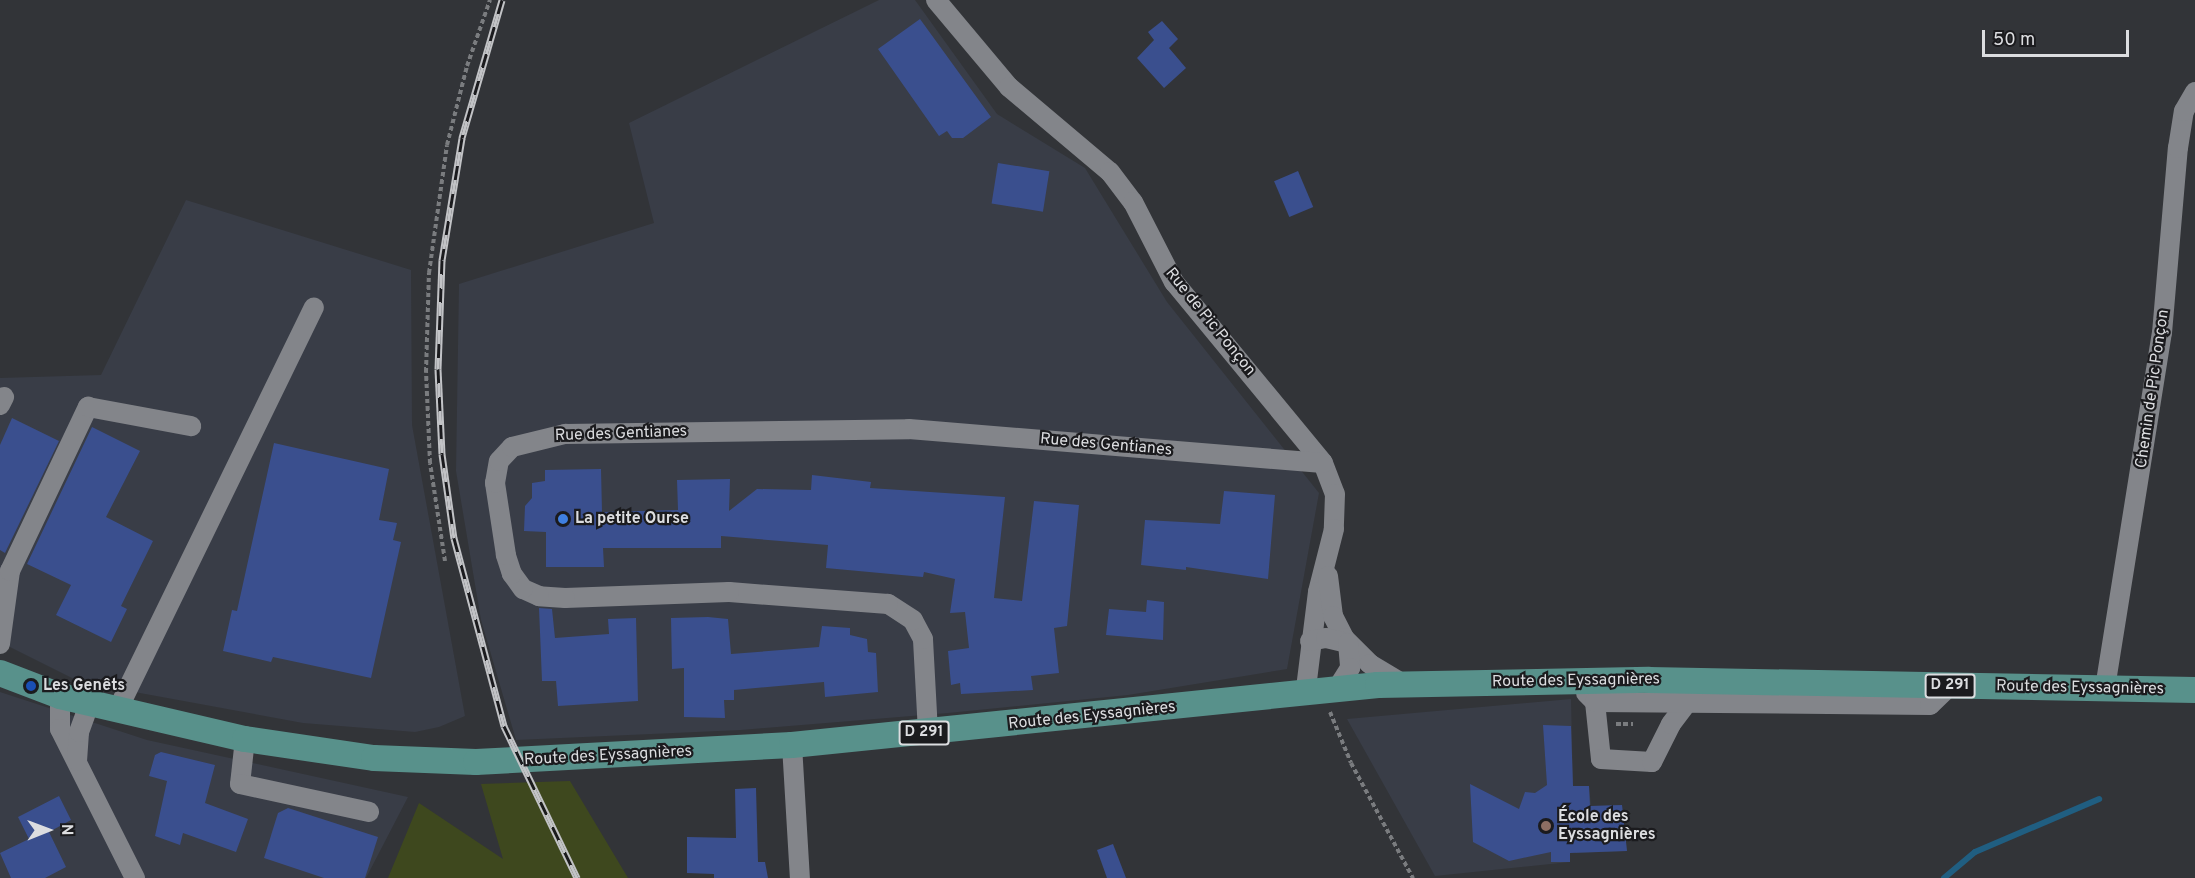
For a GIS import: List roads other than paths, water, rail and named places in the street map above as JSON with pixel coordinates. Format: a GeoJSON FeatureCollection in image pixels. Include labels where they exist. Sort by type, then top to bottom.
{"type":"FeatureCollection","features":[{"type":"Feature","properties":{"kind":"main road","name":"Route des Eyssagnières"},"geometry":{"type":"LineString","coordinates":[[0,673],[60,696],[89,704],[245,739],[374,758],[476,762],[539,761],[792,745],[1324,688],[1403,684],[1704,680],[2195,690]]}},
{"type":"Feature","properties":{"kind":"street","name":"Rue de Pic Ponçon"},"geometry":{"type":"LineString","coordinates":[[936,0],[1009,87],[1110,172],[1133,202],[1174,282],[1323,462],[1335,494],[1328,561],[1333,616],[1348,643],[1370,664],[1403,684]]}},
{"type":"Feature","properties":{"kind":"street","name":"Chemin de Pic Ponçon"},"geometry":{"type":"LineString","coordinates":[[2105,688],[2162,333],[2178,148],[2184,111],[2195,92]]}},
{"type":"Feature","properties":{"kind":"street"},"geometry":{"type":"LineString","coordinates":[[117,711],[314,307]]}},
{"type":"Feature","properties":{"kind":"street"},"geometry":{"type":"LineString","coordinates":[[0,644],[10,571],[88,407],[191,426]]}},
{"type":"Feature","properties":{"kind":"street","name":"Rue des Gentianes"},"geometry":{"type":"LineString","coordinates":[[928,732],[923,639],[913,620],[888,604],[729,592],[566,598],[539,596],[523,589],[512,574],[506,555],[495,483],[499,461],[512,447],[565,434],[909,429],[1323,462]]}},
{"type":"Feature","properties":{"kind":"street","name":"Rue de Pic Ponçon"},"geometry":{"type":"LineString","coordinates":[[1324,688],[1311,641],[1318,592],[1328,561]]}},
{"type":"Feature","properties":{"kind":"street"},"geometry":{"type":"LineString","coordinates":[[1311,641],[1326,638],[1348,643],[1350,668],[1324,688]]}},
{"type":"Feature","properties":{"kind":"street"},"geometry":{"type":"LineString","coordinates":[[1574,680],[1595,702],[1601,759],[1652,762],[1671,724],[1704,680]]}},
{"type":"Feature","properties":{"kind":"street"},"geometry":{"type":"LineString","coordinates":[[1595,702],[1929,705],[1950,686]]}},
{"type":"Feature","properties":{"kind":"street"},"geometry":{"type":"LineString","coordinates":[[60,696],[60,729],[135,878]]}},
{"type":"Feature","properties":{"kind":"street"},"geometry":{"type":"LineString","coordinates":[[77,760],[80,732],[89,704]]}},
{"type":"Feature","properties":{"kind":"street"},"geometry":{"type":"LineString","coordinates":[[245,739],[240,784],[369,812]]}},
{"type":"Feature","properties":{"kind":"street"},"geometry":{"type":"LineString","coordinates":[[792,745],[800,878]]}},
{"type":"Feature","properties":{"kind":"waterway"},"geometry":{"type":"LineString","coordinates":[[1944,878],[1975,852],[2099,799]]}},
{"type":"Feature","properties":{"kind":"railway"},"geometry":{"type":"LineString","coordinates":[[502,0],[462,138],[442,260],[438,369],[442,454],[454,538],[504,726],[577,878]]}},
{"type":"Feature","properties":{"kind":"place","name":"La petite Ourse"},"geometry":{"type":"Point","coordinates":[563,519]}},
{"type":"Feature","properties":{"kind":"place","name":"Les Genêts"},"geometry":{"type":"Point","coordinates":[31,686]}},
{"type":"Feature","properties":{"kind":"place","name":"École des Eyssagnières"},"geometry":{"type":"Point","coordinates":[1546,826]}}]}
